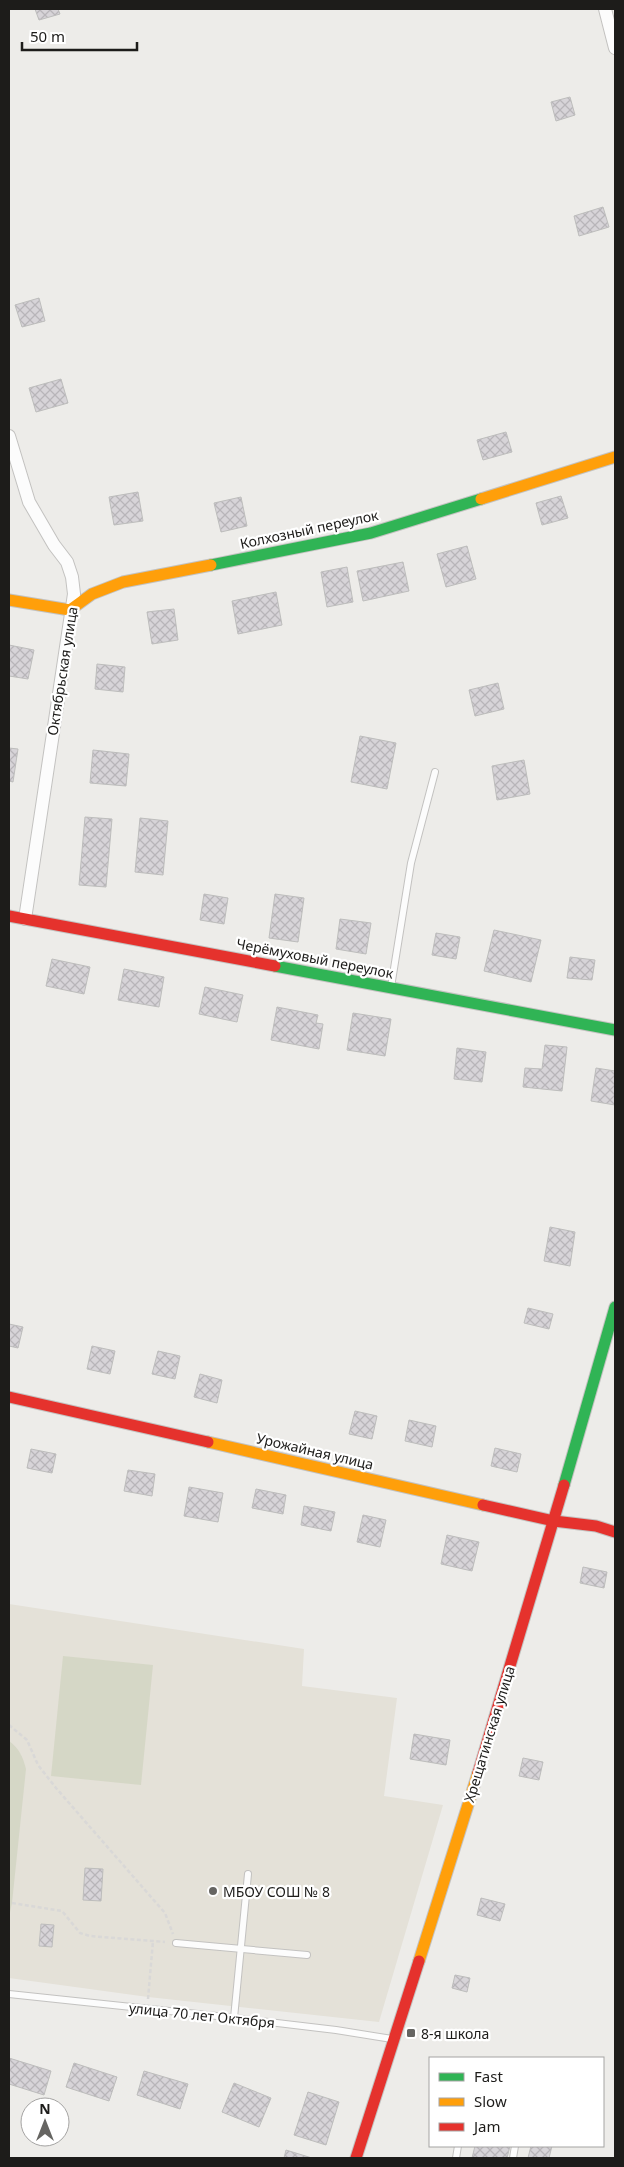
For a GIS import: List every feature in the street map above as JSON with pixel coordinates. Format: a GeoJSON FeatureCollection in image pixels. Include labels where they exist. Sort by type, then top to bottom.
{"type":"FeatureCollection","features":[{"type":"Feature","properties":{"kind":"street"},"geometry":{"type":"LineString","coordinates":[[605,9],[615,48]]}},
{"type":"Feature","properties":{"kind":"street","name":"Октябрьская улица"},"geometry":{"type":"LineString","coordinates":[[9,436],[28,502],[67,562],[74,594],[70,610],[25,919]]}},
{"type":"Feature","properties":{"kind":"street","name":"Колхозный переулок"},"geometry":{"type":"LineString","coordinates":[[70,610],[92,594],[124,582],[371,533],[615,457]]}},
{"type":"Feature","properties":{"kind":"street"},"geometry":{"type":"LineString","coordinates":[[9,600],[70,610]]}},
{"type":"Feature","properties":{"kind":"street","name":"Черёмуховый переулок"},"geometry":{"type":"LineString","coordinates":[[9,916],[615,1030]]}},
{"type":"Feature","properties":{"kind":"street","name":"Хрещатинская улица"},"geometry":{"type":"LineString","coordinates":[[356,2158],[395,2040],[554,1521],[615,1307]]}},
{"type":"Feature","properties":{"kind":"street","name":"Урожайная улица"},"geometry":{"type":"LineString","coordinates":[[9,1397],[554,1521],[596,1526],[615,1532]]}},
{"type":"Feature","properties":{"kind":"lane"},"geometry":{"type":"LineString","coordinates":[[391,988],[412,863],[435,772]]}},
{"type":"Feature","properties":{"kind":"lane"},"geometry":{"type":"LineString","coordinates":[[234,2018],[248,1874]]}},
{"type":"Feature","properties":{"kind":"lane"},"geometry":{"type":"LineString","coordinates":[[176,1943],[307,1955]]}},
{"type":"Feature","properties":{"kind":"lane","name":"улица 70 лет Октября"},"geometry":{"type":"LineString","coordinates":[[9,1994],[336,2030],[395,2040]]}},
{"type":"Feature","properties":{"kind":"path"},"geometry":{"type":"LineString","coordinates":[[9,1725],[27,1740],[38,1765],[56,1788],[165,1913],[176,1943],[90,1936],[80,1933],[62,1911],[12,1903]]}},
{"type":"Feature","properties":{"kind":"path"},"geometry":{"type":"LineString","coordinates":[[147,2008],[153,1941]]}},
{"type":"Feature","properties":{"kind":"shaded area","name":"МБОУ СОШ № 8"},"geometry":{"type":"Polygon","coordinates":[[[9,1604],[304,1649],[302,1686],[397,1698],[384,1796],[443,1805],[379,2022],[148,1997],[9,1978],[9,1604]]]}},
{"type":"Feature","properties":{"kind":"green space"},"geometry":{"type":"Polygon","coordinates":[[[63,1656],[153,1665],[141,1785],[51,1776],[63,1656]]]}},
{"type":"Feature","properties":{"kind":"green space"},"geometry":{"type":"Polygon","coordinates":[[[9,1741],[20,1753],[26,1769],[9,1917],[9,1741]]]}},
{"type":"Feature","properties":{"kind":"building"},"geometry":{"type":"Polygon","coordinates":[[[35,9],[58,9],[60,14],[39,20],[35,9]]]}},
{"type":"Feature","properties":{"kind":"building"},"geometry":{"type":"Polygon","coordinates":[[[570,97],[575,115],[556,121],[551,102],[570,97]]]}},
{"type":"Feature","properties":{"kind":"building"},"geometry":{"type":"Polygon","coordinates":[[[603,207],[609,227],[579,236],[574,216],[603,207]]]}},
{"type":"Feature","properties":{"kind":"building"},"geometry":{"type":"Polygon","coordinates":[[[39,298],[45,321],[22,327],[15,305],[39,298]]]}},
{"type":"Feature","properties":{"kind":"building"},"geometry":{"type":"Polygon","coordinates":[[[61,379],[68,403],[36,412],[29,388],[61,379]]]}},
{"type":"Feature","properties":{"kind":"building"},"geometry":{"type":"Polygon","coordinates":[[[506,432],[512,452],[483,460],[477,440],[506,432]]]}},
{"type":"Feature","properties":{"kind":"building"},"geometry":{"type":"Polygon","coordinates":[[[138,492],[143,521],[114,525],[109,497],[138,492]]]}},
{"type":"Feature","properties":{"kind":"building"},"geometry":{"type":"Polygon","coordinates":[[[561,496],[568,518],[542,525],[536,503],[561,496]]]}},
{"type":"Feature","properties":{"kind":"building"},"geometry":{"type":"Polygon","coordinates":[[[241,497],[247,526],[221,532],[214,503],[241,497]]]}},
{"type":"Feature","properties":{"kind":"building"},"geometry":{"type":"Polygon","coordinates":[[[467,546],[476,579],[446,587],[437,554],[467,546]]]}},
{"type":"Feature","properties":{"kind":"building"},"geometry":{"type":"Polygon","coordinates":[[[403,562],[409,591],[363,601],[357,571],[403,562]]]}},
{"type":"Feature","properties":{"kind":"building"},"geometry":{"type":"Polygon","coordinates":[[[347,567],[353,602],[327,607],[321,572],[347,567]]]}},
{"type":"Feature","properties":{"kind":"building"},"geometry":{"type":"Polygon","coordinates":[[[276,592],[282,625],[238,634],[232,601],[276,592]]]}},
{"type":"Feature","properties":{"kind":"building"},"geometry":{"type":"Polygon","coordinates":[[[174,609],[178,640],[152,644],[147,612],[174,609]]]}},
{"type":"Feature","properties":{"kind":"building"},"geometry":{"type":"Polygon","coordinates":[[[9,645],[34,650],[28,679],[9,676],[9,645]]]}},
{"type":"Feature","properties":{"kind":"building"},"geometry":{"type":"Polygon","coordinates":[[[97,664],[125,667],[123,692],[95,689],[97,664]]]}},
{"type":"Feature","properties":{"kind":"building"},"geometry":{"type":"Polygon","coordinates":[[[498,683],[504,709],[475,716],[469,690],[498,683]]]}},
{"type":"Feature","properties":{"kind":"building"},"geometry":{"type":"Polygon","coordinates":[[[360,736],[396,743],[387,789],[351,782],[360,736]]]}},
{"type":"Feature","properties":{"kind":"building"},"geometry":{"type":"Polygon","coordinates":[[[9,748],[18,749],[13,782],[9,781],[9,748]]]}},
{"type":"Feature","properties":{"kind":"building"},"geometry":{"type":"Polygon","coordinates":[[[93,750],[129,754],[126,786],[90,783],[93,750]]]}},
{"type":"Feature","properties":{"kind":"building"},"geometry":{"type":"Polygon","coordinates":[[[524,760],[530,794],[497,800],[492,766],[524,760]]]}},
{"type":"Feature","properties":{"kind":"building"},"geometry":{"type":"Polygon","coordinates":[[[85,817],[112,819],[106,887],[79,885],[85,817]]]}},
{"type":"Feature","properties":{"kind":"building"},"geometry":{"type":"Polygon","coordinates":[[[140,818],[168,821],[163,875],[135,872],[140,818]]]}},
{"type":"Feature","properties":{"kind":"building"},"geometry":{"type":"Polygon","coordinates":[[[204,894],[228,898],[224,924],[200,920],[204,894]]]}},
{"type":"Feature","properties":{"kind":"building"},"geometry":{"type":"Polygon","coordinates":[[[275,894],[304,898],[298,942],[269,938],[275,894]]]}},
{"type":"Feature","properties":{"kind":"building"},"geometry":{"type":"Polygon","coordinates":[[[340,919],[371,923],[366,954],[336,949],[340,919]]]}},
{"type":"Feature","properties":{"kind":"building"},"geometry":{"type":"Polygon","coordinates":[[[494,930],[541,940],[531,982],[484,971],[494,930]]]}},
{"type":"Feature","properties":{"kind":"building"},"geometry":{"type":"Polygon","coordinates":[[[436,933],[460,937],[456,959],[432,955],[436,933]]]}},
{"type":"Feature","properties":{"kind":"building"},"geometry":{"type":"Polygon","coordinates":[[[570,957],[595,960],[592,980],[567,978],[570,957]]]}},
{"type":"Feature","properties":{"kind":"building"},"geometry":{"type":"Polygon","coordinates":[[[52,959],[90,967],[84,994],[46,986],[52,959]]]}},
{"type":"Feature","properties":{"kind":"building"},"geometry":{"type":"Polygon","coordinates":[[[124,969],[164,977],[159,1007],[118,1000],[124,969]]]}},
{"type":"Feature","properties":{"kind":"building"},"geometry":{"type":"Polygon","coordinates":[[[205,987],[243,995],[237,1022],[199,1014],[205,987]]]}},
{"type":"Feature","properties":{"kind":"building"},"geometry":{"type":"Polygon","coordinates":[[[277,1007],[318,1015],[316,1023],[323,1024],[319,1049],[271,1040],[277,1007]]]}},
{"type":"Feature","properties":{"kind":"building"},"geometry":{"type":"Polygon","coordinates":[[[353,1013],[391,1019],[385,1056],[347,1050],[353,1013]]]}},
{"type":"Feature","properties":{"kind":"building"},"geometry":{"type":"Polygon","coordinates":[[[545,1045],[567,1047],[562,1091],[523,1087],[525,1068],[542,1069],[545,1045]]]}},
{"type":"Feature","properties":{"kind":"building"},"geometry":{"type":"Polygon","coordinates":[[[457,1048],[486,1052],[482,1082],[454,1079],[457,1048]]]}},
{"type":"Feature","properties":{"kind":"building"},"geometry":{"type":"Polygon","coordinates":[[[596,1068],[615,1071],[615,1105],[591,1101],[596,1068]]]}},
{"type":"Feature","properties":{"kind":"building"},"geometry":{"type":"Polygon","coordinates":[[[550,1227],[575,1232],[570,1266],[544,1261],[550,1227]]]}},
{"type":"Feature","properties":{"kind":"building"},"geometry":{"type":"Polygon","coordinates":[[[528,1308],[553,1314],[549,1329],[524,1323],[528,1308]]]}},
{"type":"Feature","properties":{"kind":"building"},"geometry":{"type":"Polygon","coordinates":[[[9,1324],[23,1327],[18,1348],[9,1346],[9,1324]]]}},
{"type":"Feature","properties":{"kind":"building"},"geometry":{"type":"Polygon","coordinates":[[[92,1346],[115,1351],[110,1374],[87,1369],[92,1346]]]}},
{"type":"Feature","properties":{"kind":"building"},"geometry":{"type":"Polygon","coordinates":[[[158,1351],[180,1356],[175,1379],[152,1374],[158,1351]]]}},
{"type":"Feature","properties":{"kind":"building"},"geometry":{"type":"Polygon","coordinates":[[[200,1374],[222,1380],[217,1403],[194,1397],[200,1374]]]}},
{"type":"Feature","properties":{"kind":"building"},"geometry":{"type":"Polygon","coordinates":[[[355,1411],[377,1416],[372,1439],[349,1434],[355,1411]]]}},
{"type":"Feature","properties":{"kind":"building"},"geometry":{"type":"Polygon","coordinates":[[[409,1420],[436,1426],[432,1447],[405,1441],[409,1420]]]}},
{"type":"Feature","properties":{"kind":"building"},"geometry":{"type":"Polygon","coordinates":[[[495,1448],[521,1454],[517,1472],[491,1466],[495,1448]]]}},
{"type":"Feature","properties":{"kind":"building"},"geometry":{"type":"Polygon","coordinates":[[[31,1449],[56,1454],[52,1473],[27,1468],[31,1449]]]}},
{"type":"Feature","properties":{"kind":"building"},"geometry":{"type":"Polygon","coordinates":[[[128,1470],[155,1474],[152,1496],[124,1491],[128,1470]]]}},
{"type":"Feature","properties":{"kind":"building"},"geometry":{"type":"Polygon","coordinates":[[[189,1487],[223,1493],[218,1522],[184,1516],[189,1487]]]}},
{"type":"Feature","properties":{"kind":"building"},"geometry":{"type":"Polygon","coordinates":[[[256,1489],[286,1495],[283,1514],[252,1508],[256,1489]]]}},
{"type":"Feature","properties":{"kind":"building"},"geometry":{"type":"Polygon","coordinates":[[[304,1506],[335,1512],[331,1531],[301,1525],[304,1506]]]}},
{"type":"Feature","properties":{"kind":"building"},"geometry":{"type":"Polygon","coordinates":[[[363,1515],[386,1520],[380,1547],[357,1542],[363,1515]]]}},
{"type":"Feature","properties":{"kind":"building"},"geometry":{"type":"Polygon","coordinates":[[[447,1535],[479,1542],[472,1571],[441,1564],[447,1535]]]}},
{"type":"Feature","properties":{"kind":"building"},"geometry":{"type":"Polygon","coordinates":[[[583,1567],[607,1572],[604,1588],[580,1583],[583,1567]]]}},
{"type":"Feature","properties":{"kind":"building"},"geometry":{"type":"Polygon","coordinates":[[[414,1734],[450,1740],[446,1765],[410,1759],[414,1734]]]}},
{"type":"Feature","properties":{"kind":"building"},"geometry":{"type":"Polygon","coordinates":[[[523,1758],[543,1762],[539,1780],[519,1776],[523,1758]]]}},
{"type":"Feature","properties":{"kind":"building"},"geometry":{"type":"Polygon","coordinates":[[[85,1868],[103,1869],[101,1901],[83,1900],[85,1868]]]}},
{"type":"Feature","properties":{"kind":"building"},"geometry":{"type":"Polygon","coordinates":[[[481,1898],[505,1904],[500,1921],[477,1915],[481,1898]]]}},
{"type":"Feature","properties":{"kind":"building"},"geometry":{"type":"Polygon","coordinates":[[[41,1924],[54,1925],[52,1947],[39,1946],[41,1924]]]}},
{"type":"Feature","properties":{"kind":"building"},"geometry":{"type":"Polygon","coordinates":[[[455,1975],[470,1978],[467,1992],[452,1988],[455,1975]]]}},
{"type":"Feature","properties":{"kind":"building"},"geometry":{"type":"Polygon","coordinates":[[[9,2058],[51,2071],[44,2095],[9,2084],[9,2058]]]}},
{"type":"Feature","properties":{"kind":"building"},"geometry":{"type":"Polygon","coordinates":[[[74,2063],[117,2077],[109,2101],[66,2087],[74,2063]]]}},
{"type":"Feature","properties":{"kind":"building"},"geometry":{"type":"Polygon","coordinates":[[[144,2071],[188,2084],[180,2109],[137,2095],[144,2071]]]}},
{"type":"Feature","properties":{"kind":"building"},"geometry":{"type":"Polygon","coordinates":[[[234,2083],[271,2098],[259,2127],[222,2112],[234,2083]]]}},
{"type":"Feature","properties":{"kind":"building"},"geometry":{"type":"Polygon","coordinates":[[[308,2092],[339,2102],[326,2145],[294,2135],[308,2092]]]}},
{"type":"Feature","properties":{"kind":"building"},"geometry":{"type":"Polygon","coordinates":[[[475,2147],[510,2147],[507,2158],[472,2158],[475,2147]]]}},
{"type":"Feature","properties":{"kind":"building"},"geometry":{"type":"Polygon","coordinates":[[[531,2147],[552,2147],[549,2158],[528,2158],[531,2147]]]}},
{"type":"Feature","properties":{"kind":"building"},"geometry":{"type":"Polygon","coordinates":[[[286,2150],[312,2158],[284,2158],[286,2150]]]}},
{"type":"Feature","properties":{"kind":"traffic: fast"},"geometry":{"type":"LineString","coordinates":[[211,565],[371,533],[481,499]]}},
{"type":"Feature","properties":{"kind":"traffic: fast"},"geometry":{"type":"LineString","coordinates":[[275,966],[615,1030]]}},
{"type":"Feature","properties":{"kind":"traffic: fast"},"geometry":{"type":"LineString","coordinates":[[564,1485],[615,1307]]}},
{"type":"Feature","properties":{"kind":"traffic: slow"},"geometry":{"type":"LineString","coordinates":[[481,499],[615,457]]}},
{"type":"Feature","properties":{"kind":"traffic: slow"},"geometry":{"type":"LineString","coordinates":[[9,600],[70,610],[92,594],[123,582],[211,565]]}},
{"type":"Feature","properties":{"kind":"traffic: slow"},"geometry":{"type":"LineString","coordinates":[[208,1442],[483,1505]]}},
{"type":"Feature","properties":{"kind":"traffic: slow"},"geometry":{"type":"LineString","coordinates":[[419,1961],[478,1773]]}},
{"type":"Feature","properties":{"kind":"traffic: jam"},"geometry":{"type":"LineString","coordinates":[[9,916],[275,966]]}},
{"type":"Feature","properties":{"kind":"traffic: jam"},"geometry":{"type":"LineString","coordinates":[[9,1397],[208,1442]]}},
{"type":"Feature","properties":{"kind":"traffic: jam"},"geometry":{"type":"LineString","coordinates":[[478,1773],[564,1485]]}},
{"type":"Feature","properties":{"kind":"traffic: jam"},"geometry":{"type":"LineString","coordinates":[[483,1505],[554,1521],[596,1526],[615,1532]]}},
{"type":"Feature","properties":{"kind":"traffic: jam"},"geometry":{"type":"LineString","coordinates":[[356,2158],[419,1961]]}},
{"type":"Feature","properties":{"kind":"place","name":"МБОУ СОШ № 8"},"geometry":{"type":"Point","coordinates":[213,1891]}},
{"type":"Feature","properties":{"kind":"place","name":"8-я школа"},"geometry":{"type":"Point","coordinates":[411,2033]}}]}
